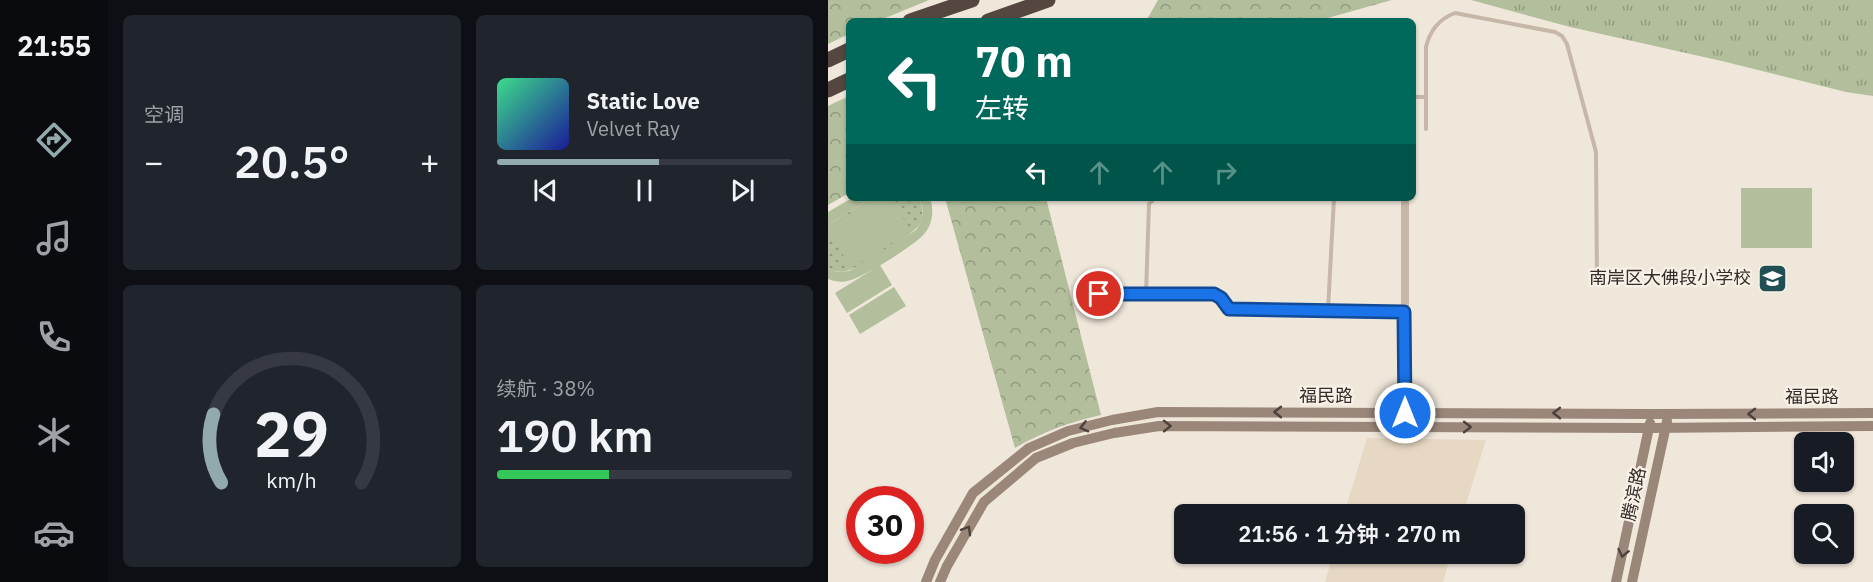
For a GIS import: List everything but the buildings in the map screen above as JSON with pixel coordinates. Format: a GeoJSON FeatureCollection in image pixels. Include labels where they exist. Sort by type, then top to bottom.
{"type":"FeatureCollection","features":[{"type":"Feature","properties":{"kind":"highway"},"geometry":{"type":"LineString","coordinates":[[919,18],[972,0]]}},
{"type":"Feature","properties":{"kind":"highway"},"geometry":{"type":"LineString","coordinates":[[997,18],[1048,0]]}},
{"type":"Feature","properties":{"kind":"highway"},"geometry":{"type":"LineString","coordinates":[[828,60],[846,51]]}},
{"type":"Feature","properties":{"kind":"highway"},"geometry":{"type":"LineString","coordinates":[[828,90],[846,81]]}},
{"type":"Feature","properties":{"kind":"main road","name":"福民路"},"geometry":{"type":"LineString","coordinates":[[926,582],[934,560],[974,493],[1029,448],[1068,430],[1112,420],[1158,412],[1652,414],[1873,412]]}},
{"type":"Feature","properties":{"kind":"main road","name":"腾滨路"},"geometry":{"type":"LineString","coordinates":[[1616,582],[1652,414]]}},
{"type":"Feature","properties":{"kind":"main road","name":"腾滨路"},"geometry":{"type":"LineString","coordinates":[[1632,582],[1668,414]]}},
{"type":"Feature","properties":{"kind":"main road","name":"福民路"},"geometry":{"type":"LineString","coordinates":[[940,582],[984,502],[1036,458],[1072,443],[1114,433],[1160,426],[1649,428],[1873,426]]}},
{"type":"Feature","properties":{"kind":"street"},"geometry":{"type":"LineString","coordinates":[[1405,201],[1405,427]]}},
{"type":"Feature","properties":{"kind":"lane"},"geometry":{"type":"LineString","coordinates":[[1426,129],[1426,47],[1429,33],[1444,17],[1455,13],[1555,32],[1562,36],[1567,44],[1596,152],[1597,282]]}},
{"type":"Feature","properties":{"kind":"lane"},"geometry":{"type":"LineString","coordinates":[[1416,97],[1426,97]]}},
{"type":"Feature","properties":{"kind":"lane"},"geometry":{"type":"LineString","coordinates":[[1146,294],[1149,204],[1152,201]]}},
{"type":"Feature","properties":{"kind":"lane"},"geometry":{"type":"LineString","coordinates":[[1328,310],[1334,201]]}},
{"type":"Feature","properties":{"kind":"lane"},"geometry":{"type":"LineString","coordinates":[[1076,294],[1214,294],[1221,298],[1229,309],[1404,312]]}},
{"type":"Feature","properties":{"kind":"green space"},"geometry":{"type":"Polygon","coordinates":[[[828,0],[929,0],[885,18],[846,18],[846,35],[828,44],[828,0]]]}},
{"type":"Feature","properties":{"kind":"green space"},"geometry":{"type":"Polygon","coordinates":[[[1158,0],[1392,0],[1328,18],[1148,18],[1158,0]]]}},
{"type":"Feature","properties":{"kind":"green space"},"geometry":{"type":"Polygon","coordinates":[[[1471,0],[1873,0],[1873,96],[1846,92],[1570,27],[1471,0]]]}},
{"type":"Feature","properties":{"kind":"green space"},"geometry":{"type":"Polygon","coordinates":[[[846,97],[846,195],[828,205],[828,106],[846,97]]]}},
{"type":"Feature","properties":{"kind":"green space"},"geometry":{"type":"Polygon","coordinates":[[[1741,188],[1812,188],[1812,248],[1741,248],[1741,188]]]}},
{"type":"Feature","properties":{"kind":"green space"},"geometry":{"type":"Polygon","coordinates":[[[847,201],[867,201],[828,225],[828,212],[847,201]]]}},
{"type":"Feature","properties":{"kind":"green space"},"geometry":{"type":"Polygon","coordinates":[[[867,201],[920,201],[921,205],[922,218],[915,229],[873,258],[843,272],[828,268],[828,225],[867,201]]]}},
{"type":"Feature","properties":{"kind":"green space"},"geometry":{"type":"Polygon","coordinates":[[[871,201],[893,201],[911,231],[851,268],[828,227],[871,201]]]}},
{"type":"Feature","properties":{"kind":"green space"},"geometry":{"type":"Polygon","coordinates":[[[920,201],[931,201],[932,212],[930,225],[920,238],[867,273],[842,282],[828,279],[828,268],[837,272],[849,271],[916,230],[922,214],[920,201]]]}},
{"type":"Feature","properties":{"kind":"green space"},"geometry":{"type":"Polygon","coordinates":[[[946,201],[1047,201],[1101,415],[1056,428],[1015,448],[946,201]]]}},
{"type":"Feature","properties":{"kind":"green space"},"geometry":{"type":"Polygon","coordinates":[[[880,265],[892,285],[847,313],[835,293],[880,265]]]}},
{"type":"Feature","properties":{"kind":"green space"},"geometry":{"type":"Polygon","coordinates":[[[894,287],[906,306],[860,334],[849,315],[894,287]]]}},
{"type":"Feature","properties":{"kind":"shaded area"},"geometry":{"type":"Polygon","coordinates":[[[1367,438],[1486,440],[1466,504],[1347,504],[1367,438]]]}},
{"type":"Feature","properties":{"kind":"shaded area"},"geometry":{"type":"Polygon","coordinates":[[[1330,564],[1448,564],[1443,582],[1325,582],[1330,564]]]}},
{"type":"Feature","properties":{"kind":"place","name":"南岸区大佛段小学校"},"geometry":{"type":"Point","coordinates":[1772,278]}},
{"type":"Feature","properties":{"kind":"route"},"geometry":{"type":"LineString","coordinates":[[1099,294],[1214,294],[1221,298],[1229,309],[1404,312],[1405,413]]}}]}
